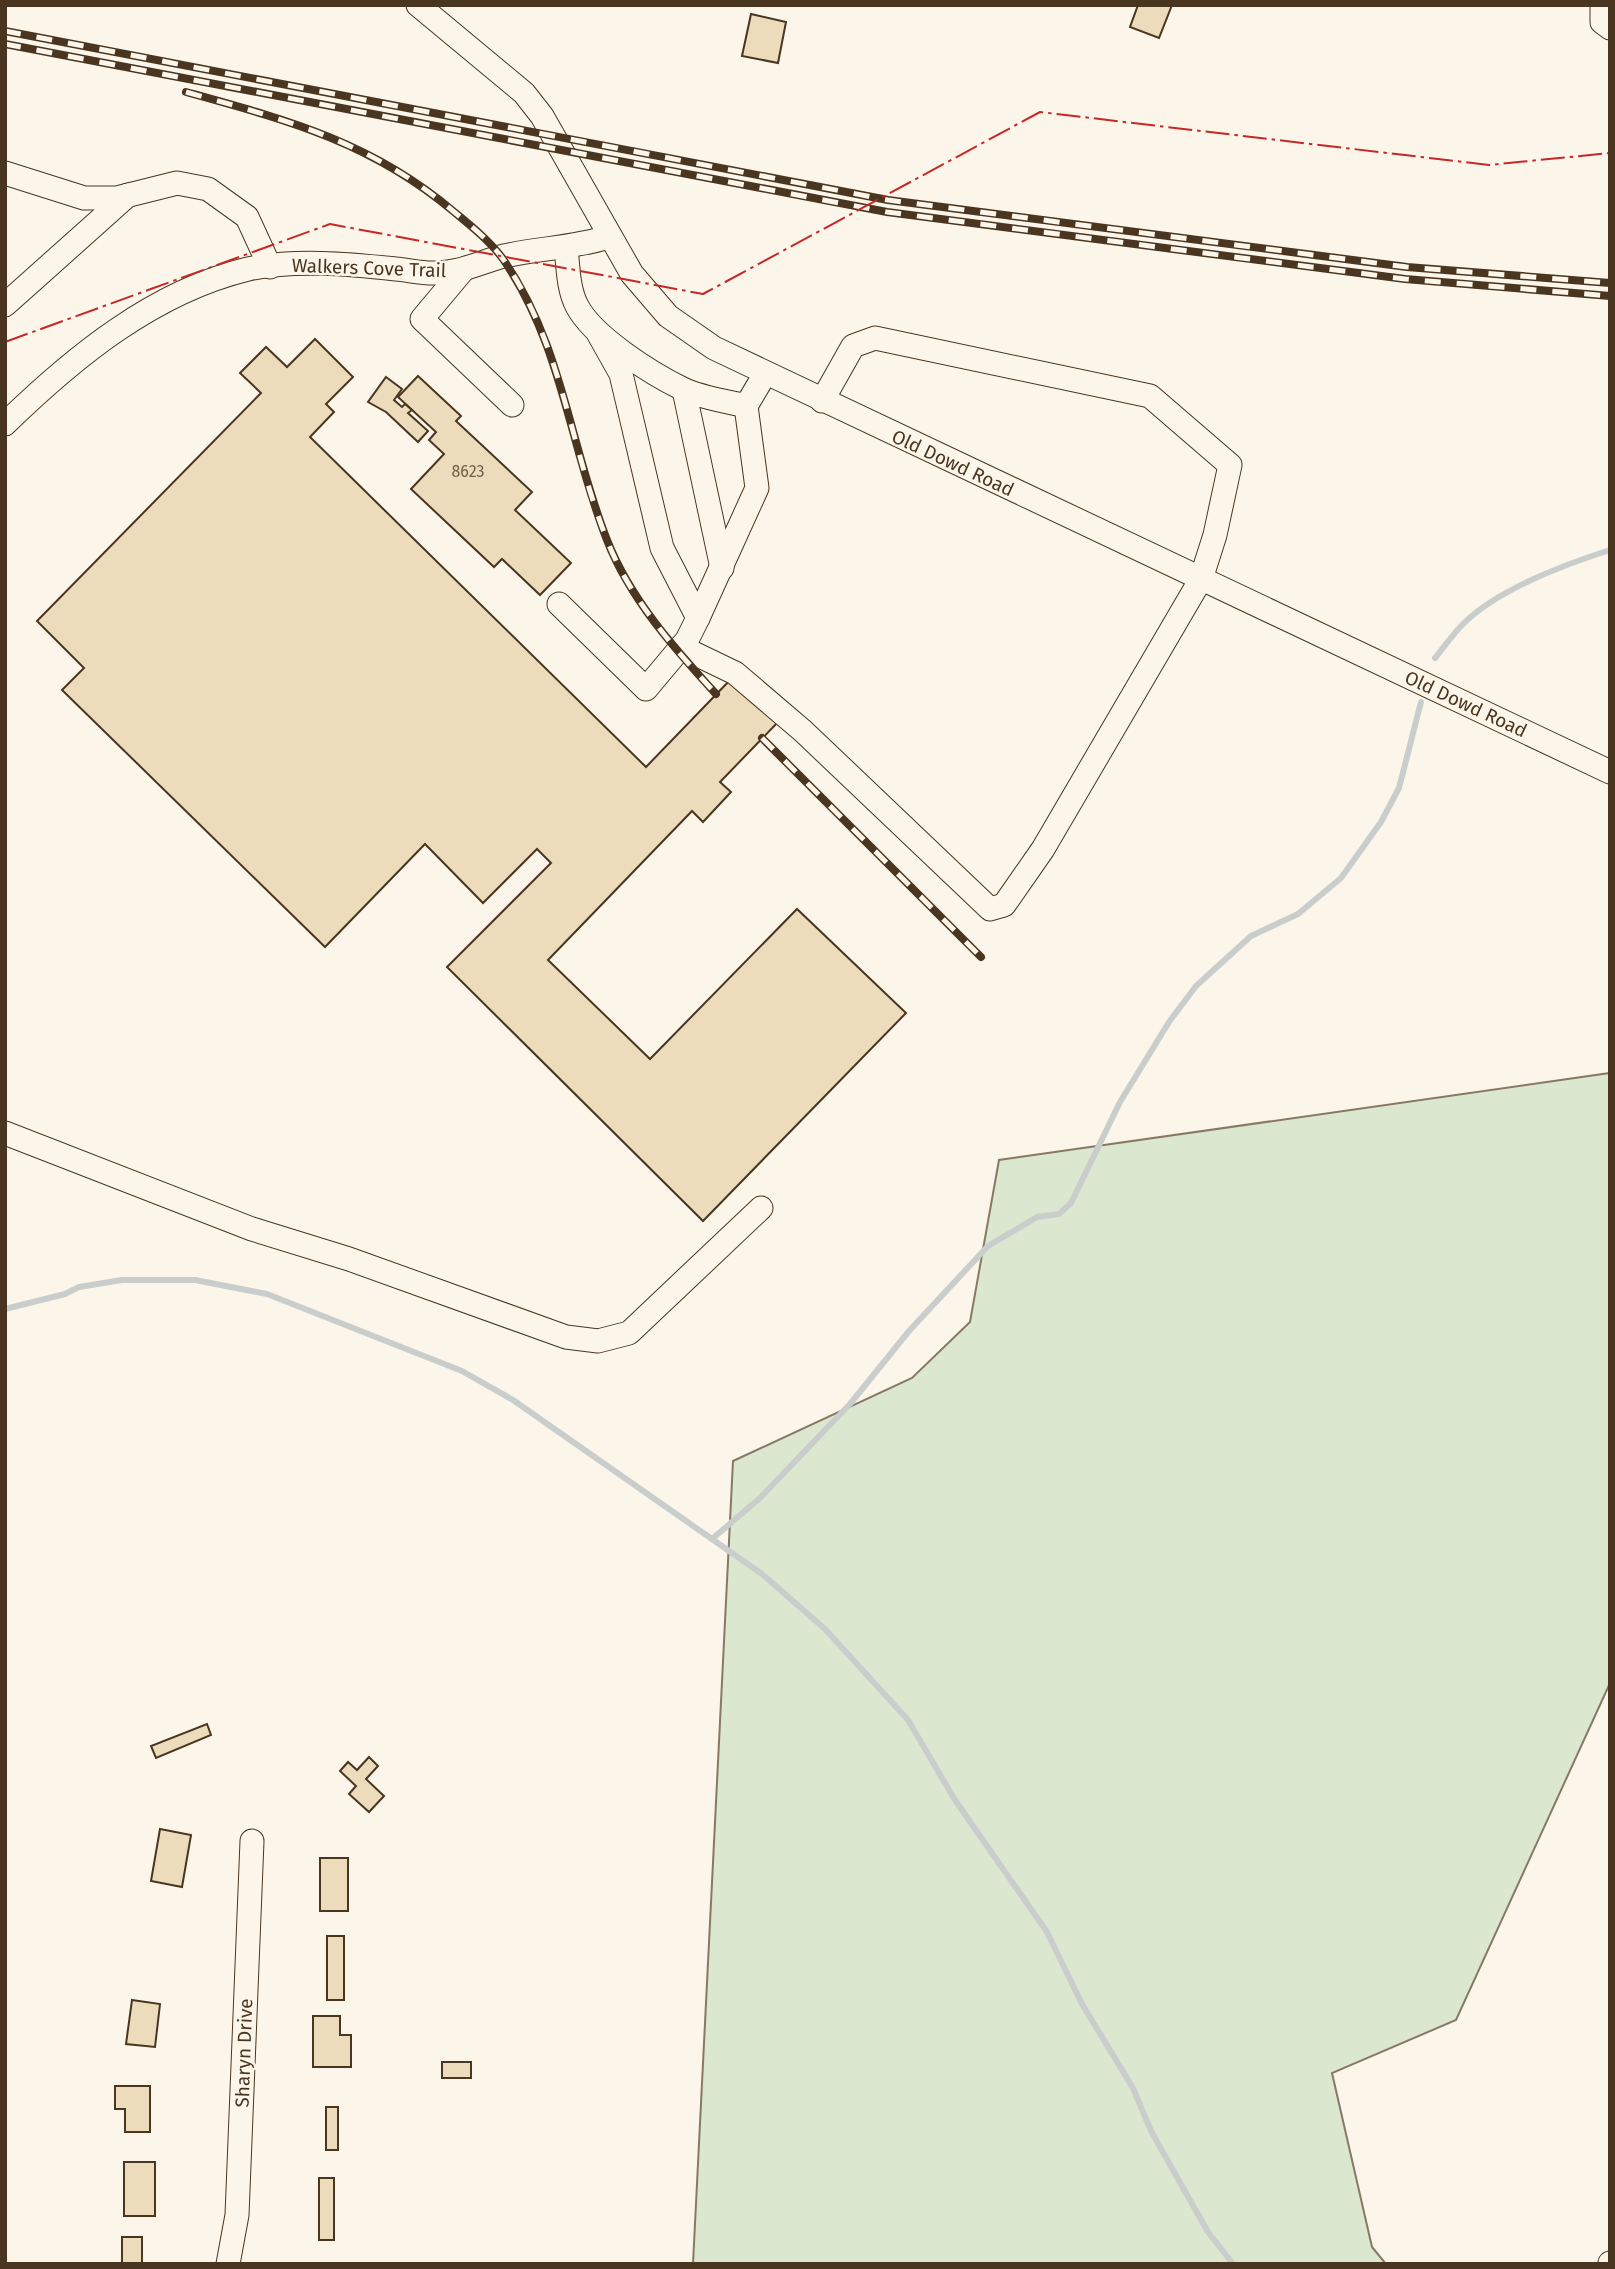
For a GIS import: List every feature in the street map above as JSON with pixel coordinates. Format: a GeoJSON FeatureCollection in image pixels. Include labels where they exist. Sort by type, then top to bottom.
{"type":"FeatureCollection","features":[{"type":"Feature","properties":{"kind":"street","name":"Old Dowd Road"},"geometry":{"type":"LineString","coordinates":[[418,5],[524,93],[542,116],[608,237],[632,274],[668,316],[714,348],[1610,772]]}},
{"type":"Feature","properties":{"kind":"street"},"geometry":{"type":"LineString","coordinates":[[1602,5],[1602,22],[1610,28]]}},
{"type":"Feature","properties":{"kind":"street"},"geometry":{"type":"LineString","coordinates":[[5,173],[84,198],[128,195],[177,183],[208,189],[247,217],[270,267]]}},
{"type":"Feature","properties":{"kind":"street"},"geometry":{"type":"LineString","coordinates":[[5,305],[128,195]]}},
{"type":"Feature","properties":{"kind":"street","name":"Walkers Cove Trail"},"geometry":{"type":"LineString","coordinates":[[5,424],[92,346],[143,313],[192,290],[248,270],[289,264],[395,268],[433,274],[463,270],[502,257],[608,237]]}},
{"type":"Feature","properties":{"kind":"street"},"geometry":{"type":"LineString","coordinates":[[566,247],[569,278],[577,306],[598,333],[621,374],[662,548],[698,618]]}},
{"type":"Feature","properties":{"kind":"street"},"geometry":{"type":"LineString","coordinates":[[463,270],[422,319],[512,405]]}},
{"type":"Feature","properties":{"kind":"street"},"geometry":{"type":"LineString","coordinates":[[598,333],[684,390],[746,406]]}},
{"type":"Feature","properties":{"kind":"street"},"geometry":{"type":"LineString","coordinates":[[681,647],[735,673],[803,731],[990,909],[1004,905],[1043,849],[1201,579],[1215,535],[1230,464],[1150,396],[875,338],[853,346],[822,401]]}},
{"type":"Feature","properties":{"kind":"street"},"geometry":{"type":"LineString","coordinates":[[559,604],[646,689],[681,647],[698,618],[757,488],[746,406],[765,374]]}},
{"type":"Feature","properties":{"kind":"street"},"geometry":{"type":"LineString","coordinates":[[684,390],[722,568]]}},
{"type":"Feature","properties":{"kind":"street"},"geometry":{"type":"LineString","coordinates":[[5,1133],[252,1229],[349,1259],[566,1337],[598,1341],[629,1333],[761,1208]]}},
{"type":"Feature","properties":{"kind":"street","name":"Sharyn Drive"},"geometry":{"type":"LineString","coordinates":[[228,2264],[237,2215],[252,1841]]}},
{"type":"Feature","properties":{"kind":"green space"},"geometry":{"type":"Polygon","coordinates":[[[1610,1073],[1610,1683],[1456,2020],[1332,2073],[1372,2247],[1386,2264],[693,2264],[733,1461],[912,1378],[970,1322],[999,1160],[1610,1073]]]}},
{"type":"Feature","properties":{"kind":"building"},"geometry":{"type":"Polygon","coordinates":[[[1138,5],[1172,5],[1159,38],[1130,27],[1138,5]]]}},
{"type":"Feature","properties":{"kind":"building"},"geometry":{"type":"Polygon","coordinates":[[[751,14],[786,22],[778,63],[742,56],[751,14]]]}},
{"type":"Feature","properties":{"kind":"building"},"geometry":{"type":"Polygon","coordinates":[[[315,339],[353,377],[326,404],[334,412],[310,437],[646,767],[733,677],[779,721],[720,782],[731,792],[703,822],[692,811],[548,960],[650,1059],[797,909],[906,1013],[703,1221],[447,967],[551,863],[537,849],[483,903],[425,844],[325,947],[62,690],[84,668],[37,621],[261,393],[240,373],[266,347],[287,367],[315,339]]]}},
{"type":"Feature","properties":{"kind":"building"},"geometry":{"type":"Polygon","coordinates":[[[418,376],[461,416],[456,421],[532,492],[515,510],[571,563],[540,595],[502,559],[494,567],[411,489],[444,454],[429,440],[436,432],[398,397],[418,376]]]}},
{"type":"Feature","properties":{"kind":"building"},"geometry":{"type":"Polygon","coordinates":[[[386,377],[402,389],[394,400],[402,407],[405,404],[412,410],[408,413],[428,431],[418,442],[386,412],[368,402],[386,377]]]}},
{"type":"Feature","properties":{"kind":"building"},"geometry":{"type":"Polygon","coordinates":[[[207,1724],[211,1735],[156,1758],[151,1746],[207,1724]]]}},
{"type":"Feature","properties":{"kind":"building"},"geometry":{"type":"Polygon","coordinates":[[[369,1757],[378,1766],[366,1779],[384,1796],[369,1812],[349,1794],[356,1786],[340,1771],[348,1762],[357,1770],[369,1757]]]}},
{"type":"Feature","properties":{"kind":"building"},"geometry":{"type":"Polygon","coordinates":[[[160,1829],[191,1835],[182,1887],[151,1881],[160,1829]]]}},
{"type":"Feature","properties":{"kind":"building"},"geometry":{"type":"Polygon","coordinates":[[[320,1858],[348,1858],[348,1911],[320,1911],[320,1858]]]}},
{"type":"Feature","properties":{"kind":"building"},"geometry":{"type":"Polygon","coordinates":[[[327,1936],[344,1936],[344,2000],[327,2000],[327,1936]]]}},
{"type":"Feature","properties":{"kind":"building"},"geometry":{"type":"Polygon","coordinates":[[[132,2000],[160,2004],[155,2047],[126,2044],[132,2000]]]}},
{"type":"Feature","properties":{"kind":"building"},"geometry":{"type":"Polygon","coordinates":[[[313,2016],[340,2016],[340,2035],[351,2035],[351,2067],[313,2067],[313,2016]]]}},
{"type":"Feature","properties":{"kind":"building"},"geometry":{"type":"Polygon","coordinates":[[[442,2062],[471,2062],[471,2078],[442,2078],[442,2062]]]}},
{"type":"Feature","properties":{"kind":"building"},"geometry":{"type":"Polygon","coordinates":[[[115,2086],[150,2086],[150,2132],[125,2132],[125,2109],[115,2109],[115,2086]]]}},
{"type":"Feature","properties":{"kind":"building"},"geometry":{"type":"Polygon","coordinates":[[[326,2107],[338,2107],[338,2150],[326,2150],[326,2107]]]}},
{"type":"Feature","properties":{"kind":"building"},"geometry":{"type":"Polygon","coordinates":[[[124,2162],[155,2162],[155,2216],[124,2216],[124,2162]]]}},
{"type":"Feature","properties":{"kind":"building"},"geometry":{"type":"Polygon","coordinates":[[[319,2178],[334,2178],[334,2240],[319,2240],[319,2178]]]}},
{"type":"Feature","properties":{"kind":"building"},"geometry":{"type":"Polygon","coordinates":[[[122,2237],[142,2237],[142,2264],[122,2264],[122,2237]]]}},
{"type":"Feature","properties":{"kind":"waterway"},"geometry":{"type":"LineString","coordinates":[[1435,658],[1463,624],[1494,600],[1552,571],[1610,550]]}},
{"type":"Feature","properties":{"kind":"waterway"},"geometry":{"type":"LineString","coordinates":[[712,1539],[760,1498],[850,1404],[909,1331],[988,1246],[1037,1217],[1059,1214],[1071,1203],[1120,1102],[1169,1022],[1196,986],[1251,936],[1298,914],[1341,878],[1381,822],[1399,788],[1421,702]]}},
{"type":"Feature","properties":{"kind":"waterway"},"geometry":{"type":"LineString","coordinates":[[5,1309],[65,1294],[79,1287],[122,1280],[195,1280],[267,1294],[462,1371],[513,1400],[762,1574],[825,1629],[908,1720],[955,1800],[1047,1932],[1082,2004],[1133,2088],[1151,2131],[1208,2232],[1233,2264]]}},
{"type":"Feature","properties":{"kind":"railway"},"geometry":{"type":"LineString","coordinates":[[5,31],[888,200],[1407,267],[1610,283]]}},
{"type":"Feature","properties":{"kind":"railway"},"geometry":{"type":"LineString","coordinates":[[5,44],[887,212],[1405,279],[1610,296]]}},
{"type":"Feature","properties":{"kind":"railway"},"geometry":{"type":"LineString","coordinates":[[186,92],[293,124],[359,150],[422,187],[498,252],[523,292],[539,326],[563,396],[594,504],[617,562],[654,622],[716,694]]}},
{"type":"Feature","properties":{"kind":"railway"},"geometry":{"type":"LineString","coordinates":[[762,738],[981,957]]}},
{"type":"Feature","properties":{"kind":"power"},"geometry":{"type":"LineString","coordinates":[[5,342],[330,224],[703,294],[1040,112],[1489,165],[1610,153]]}}]}
